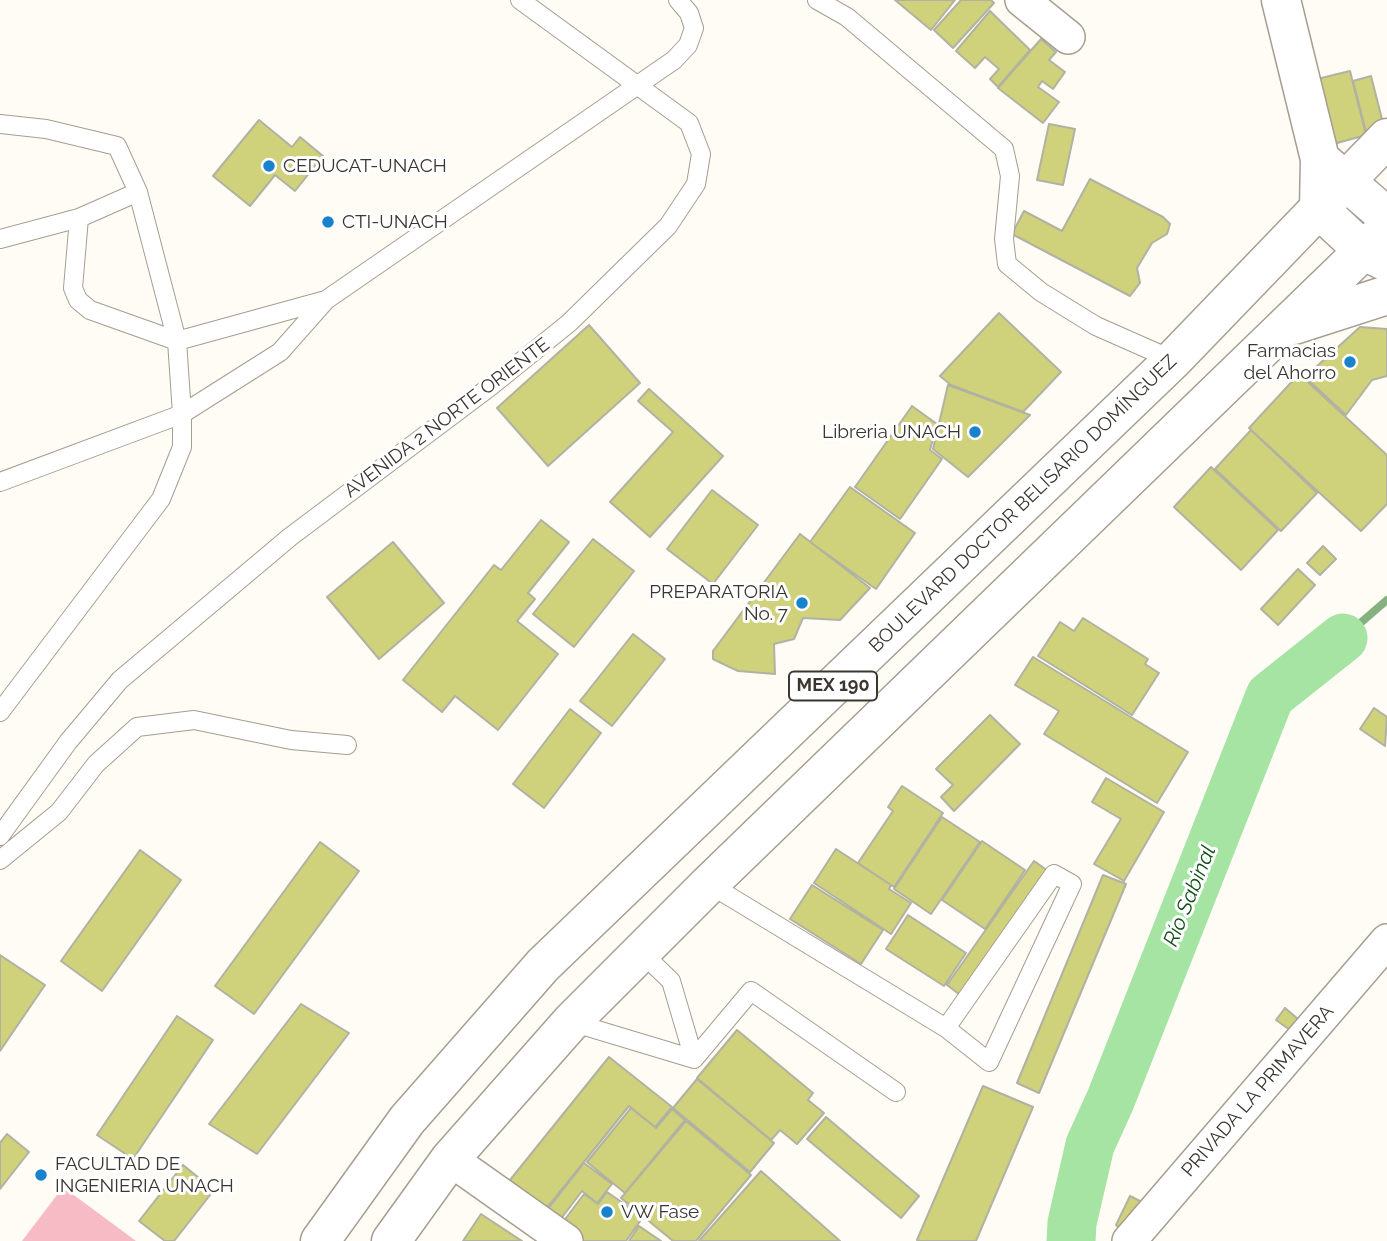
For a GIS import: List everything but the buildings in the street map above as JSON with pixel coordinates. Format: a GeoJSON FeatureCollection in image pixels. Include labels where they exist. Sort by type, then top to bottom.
{"type":"FeatureCollection","features":[{"type":"Feature","properties":{"kind":"main road"},"geometry":{"type":"LineString","coordinates":[[1281,0],[1333,170],[1387,217]]}},
{"type":"Feature","properties":{"kind":"main road","name":"BOULEVARD DOCTOR BELISARIO DOMÍNGUEZ"},"geometry":{"type":"LineString","coordinates":[[320,1241],[407,1120],[543,965],[1173,360],[1319,209],[1333,170],[1379,146]]}},
{"type":"Feature","properties":{"kind":"main road"},"geometry":{"type":"LineString","coordinates":[[1319,209],[1379,247]]}},
{"type":"Feature","properties":{"kind":"main road","name":"MEX 190"},"geometry":{"type":"LineString","coordinates":[[391,1241],[450,1159],[571,1022],[709,884],[1285,327],[1379,247]]}},
{"type":"Feature","properties":{"kind":"main road"},"geometry":{"type":"LineString","coordinates":[[1285,327],[1387,295]]}},
{"type":"Feature","properties":{"kind":"street"},"geometry":{"type":"LineString","coordinates":[[1022,0],[1068,37]]}},
{"type":"Feature","properties":{"kind":"street","name":"PRIVADA LA PRIMAVERA"},"geometry":{"type":"LineString","coordinates":[[1129,1241],[1387,941]]}},
{"type":"Feature","properties":{"kind":"street"},"geometry":{"type":"LineString","coordinates":[[450,1159],[566,1241]]}},
{"type":"Feature","properties":{"kind":"lane","name":"AVENIDA 2 NORTE ORIENTE"},"geometry":{"type":"LineString","coordinates":[[0,836],[68,742],[120,680],[290,537],[491,386],[569,323],[668,226],[695,184],[701,154],[689,123],[520,0]]}},
{"type":"Feature","properties":{"kind":"lane"},"geometry":{"type":"LineString","coordinates":[[0,482],[182,414],[281,352],[326,300],[674,60],[688,45],[694,28],[689,13],[678,0]]}},
{"type":"Feature","properties":{"kind":"lane"},"geometry":{"type":"LineString","coordinates":[[817,0],[847,17],[1004,149],[1010,176],[1004,239],[1007,264],[1041,292],[1096,326],[1173,360]]}},
{"type":"Feature","properties":{"kind":"lane"},"geometry":{"type":"LineString","coordinates":[[0,124],[46,129],[117,146],[138,192],[177,341],[182,414],[182,447],[161,499],[0,712]]}},
{"type":"Feature","properties":{"kind":"lane"},"geometry":{"type":"LineString","coordinates":[[0,239],[79,218],[138,192]]}},
{"type":"Feature","properties":{"kind":"lane"},"geometry":{"type":"LineString","coordinates":[[79,218],[73,288],[78,300],[90,310],[177,341],[326,300]]}},
{"type":"Feature","properties":{"kind":"lane"},"geometry":{"type":"LineString","coordinates":[[0,860],[59,812],[96,764],[137,727],[194,720],[291,740],[347,745]]}},
{"type":"Feature","properties":{"kind":"lane"},"geometry":{"type":"LineString","coordinates":[[709,884],[946,1028],[989,1062],[1072,884],[1054,874],[946,1028]]}},
{"type":"Feature","properties":{"kind":"lane"},"geometry":{"type":"LineString","coordinates":[[641,952],[671,981],[694,1059]]}},
{"type":"Feature","properties":{"kind":"lane"},"geometry":{"type":"LineString","coordinates":[[694,1059],[751,991],[897,1092]]}},
{"type":"Feature","properties":{"kind":"lane"},"geometry":{"type":"LineString","coordinates":[[571,1022],[694,1059]]}},
{"type":"Feature","properties":{"kind":"shaded area"},"geometry":{"type":"Polygon","coordinates":[[[63,1187],[136,1241],[22,1241],[63,1187]]]}},
{"type":"Feature","properties":{"kind":"waterway","name":"Río Sabinal"},"geometry":{"type":"LineString","coordinates":[[1343,638],[1387,600]]}},
{"type":"Feature","properties":{"kind":"waterway","name":"Río Sabinal"},"geometry":{"type":"LineString","coordinates":[[1071,1241],[1072,1223],[1090,1145],[1110,1101],[1270,696],[1343,638]]}},
{"type":"Feature","properties":{"kind":"place","name":"CEDUCAT-UNACH"},"geometry":{"type":"Point","coordinates":[269,166]}},
{"type":"Feature","properties":{"kind":"place","name":"CTI-UNACH"},"geometry":{"type":"Point","coordinates":[328,222]}},
{"type":"Feature","properties":{"kind":"place","name":"Farmacias del Ahorro"},"geometry":{"type":"Point","coordinates":[1350,362]}},
{"type":"Feature","properties":{"kind":"place","name":"Libreria UNACH"},"geometry":{"type":"Point","coordinates":[975,432]}},
{"type":"Feature","properties":{"kind":"place","name":"PREPARATORIA No. 7"},"geometry":{"type":"Point","coordinates":[802,603]}},
{"type":"Feature","properties":{"kind":"place","name":"FACULTAD DE INGENIERIA UNACH"},"geometry":{"type":"Point","coordinates":[41,1175]}},
{"type":"Feature","properties":{"kind":"place","name":"VW Fase"},"geometry":{"type":"Point","coordinates":[607,1212]}}]}
